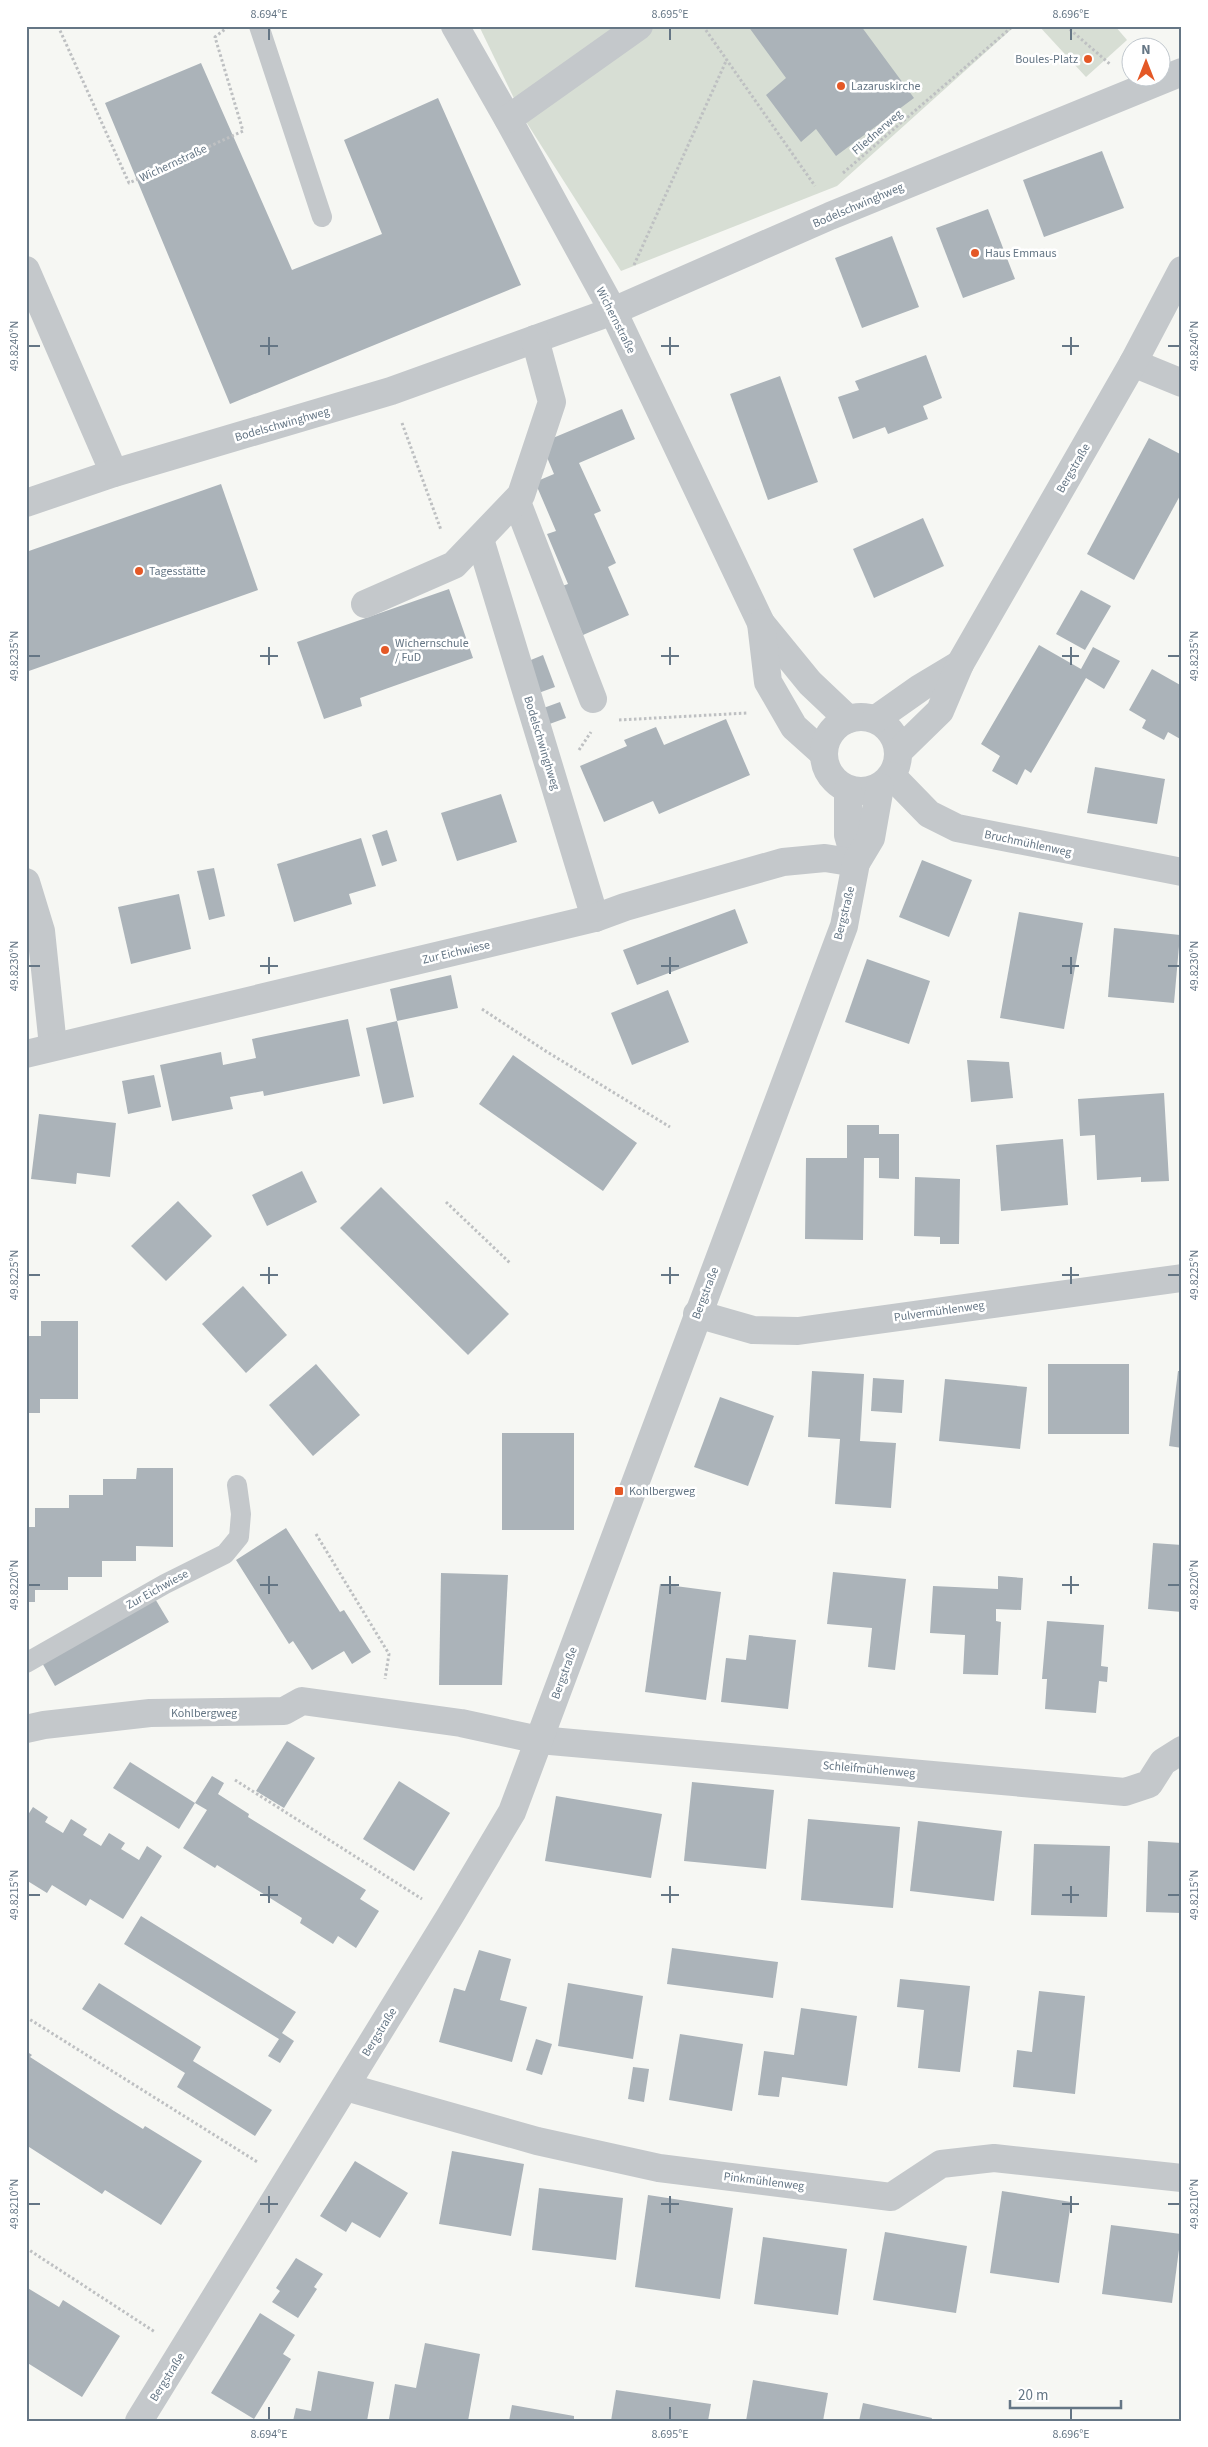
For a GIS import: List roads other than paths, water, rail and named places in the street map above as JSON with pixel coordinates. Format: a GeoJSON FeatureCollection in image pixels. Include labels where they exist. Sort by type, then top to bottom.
{"type":"FeatureCollection","features":[{"type":"Feature","properties":{"kind":"street","name":"Wichernstraße"},"geometry":{"type":"LineString","coordinates":[[455,26],[613,311],[761,623],[810,683],[848,719]]}},
{"type":"Feature","properties":{"kind":"street"},"geometry":{"type":"LineString","coordinates":[[508,119],[639,26]]}},
{"type":"Feature","properties":{"kind":"street","name":"Bodelschwinghweg"},"geometry":{"type":"LineString","coordinates":[[26,503],[114,473],[391,391],[613,311],[830,216],[1138,88],[1182,72]]}},
{"type":"Feature","properties":{"kind":"street"},"geometry":{"type":"LineString","coordinates":[[26,270],[114,473]]}},
{"type":"Feature","properties":{"kind":"street","name":"Bergstraße"},"geometry":{"type":"LineString","coordinates":[[139,2421],[288,2182],[512,1812],[697,1314],[844,926],[856,863],[871,838],[890,771],[940,711],[960,664],[1133,363],[1182,270]]}},
{"type":"Feature","properties":{"kind":"street"},"geometry":{"type":"LineString","coordinates":[[365,604],[454,565],[517,502],[552,402],[535,339]]}},
{"type":"Feature","properties":{"kind":"street"},"geometry":{"type":"LineString","coordinates":[[1133,363],[1182,383]]}},
{"type":"Feature","properties":{"kind":"street"},"geometry":{"type":"LineString","coordinates":[[517,502],[593,699]]}},
{"type":"Feature","properties":{"kind":"street","name":"Bodelschwinghweg"},"geometry":{"type":"LineString","coordinates":[[480,539],[595,918]]}},
{"type":"Feature","properties":{"kind":"street","name":"Wichernstraße"},"geometry":{"type":"LineString","coordinates":[[761,623],[768,682],[794,727],[823,753]]}},
{"type":"Feature","properties":{"kind":"street","name":"Bergstraße"},"geometry":{"type":"LineString","coordinates":[[876,719],[920,688],[960,664]]}},
{"type":"Feature","properties":{"kind":"street"},"geometry":{"type":"LineString","coordinates":[[863,716],[876,719],[887,726],[895,738],[890,771],[864,792],[848,790],[835,781],[826,767],[823,753],[826,739],[835,726],[848,719],[863,716]]}},
{"type":"Feature","properties":{"kind":"street","name":"Bruchmühlenweg"},"geometry":{"type":"LineString","coordinates":[[890,771],[929,814],[957,828],[1182,872]]}},
{"type":"Feature","properties":{"kind":"street","name":"Bergstraße"},"geometry":{"type":"LineString","coordinates":[[848,790],[848,835],[856,863]]}},
{"type":"Feature","properties":{"kind":"street","name":"Zur Eichwiese"},"geometry":{"type":"LineString","coordinates":[[26,1054],[595,918],[625,907],[783,862],[825,858],[856,863]]}},
{"type":"Feature","properties":{"kind":"street"},"geometry":{"type":"LineString","coordinates":[[26,882],[41,931],[54,1046]]}},
{"type":"Feature","properties":{"kind":"street","name":"Pulvermühlenweg"},"geometry":{"type":"LineString","coordinates":[[697,1314],[753,1330],[798,1331],[1182,1278]]}},
{"type":"Feature","properties":{"kind":"street","name":"Kohlbergweg"},"geometry":{"type":"LineString","coordinates":[[26,1729],[44,1725],[150,1713],[284,1711],[302,1701],[461,1723],[539,1740]]}},
{"type":"Feature","properties":{"kind":"street","name":"Schleifmühlenweg"},"geometry":{"type":"LineString","coordinates":[[539,1740],[1125,1792],[1149,1784],[1163,1762],[1182,1750]]}},
{"type":"Feature","properties":{"kind":"street","name":"Pinkmühlenweg"},"geometry":{"type":"LineString","coordinates":[[346,2087],[537,2141],[659,2168],[891,2197],[941,2164],[994,2158],[1182,2178]]}},
{"type":"Feature","properties":{"kind":"lane"},"geometry":{"type":"LineString","coordinates":[[259,26],[322,217]]}},
{"type":"Feature","properties":{"kind":"lane","name":"Zur Eichwiese"},"geometry":{"type":"LineString","coordinates":[[26,1663],[165,1584],[225,1554],[239,1537],[241,1514],[237,1485]]}},
{"type":"Feature","properties":{"kind":"place","name":"Boules-Platz"},"geometry":{"type":"Point","coordinates":[1088,59]}},
{"type":"Feature","properties":{"kind":"place","name":"Lazaruskirche"},"geometry":{"type":"Point","coordinates":[841,86]}},
{"type":"Feature","properties":{"kind":"place","name":"Haus Emmaus"},"geometry":{"type":"Point","coordinates":[975,253]}},
{"type":"Feature","properties":{"kind":"place","name":"Tagesstätte"},"geometry":{"type":"Point","coordinates":[139,571]}},
{"type":"Feature","properties":{"kind":"place","name":"Wichernschule / FuD"},"geometry":{"type":"Point","coordinates":[385,650]}},
{"type":"Feature","properties":{"kind":"place","name":"Kohlbergweg"},"geometry":{"type":"Point","coordinates":[619,1491]}}]}
